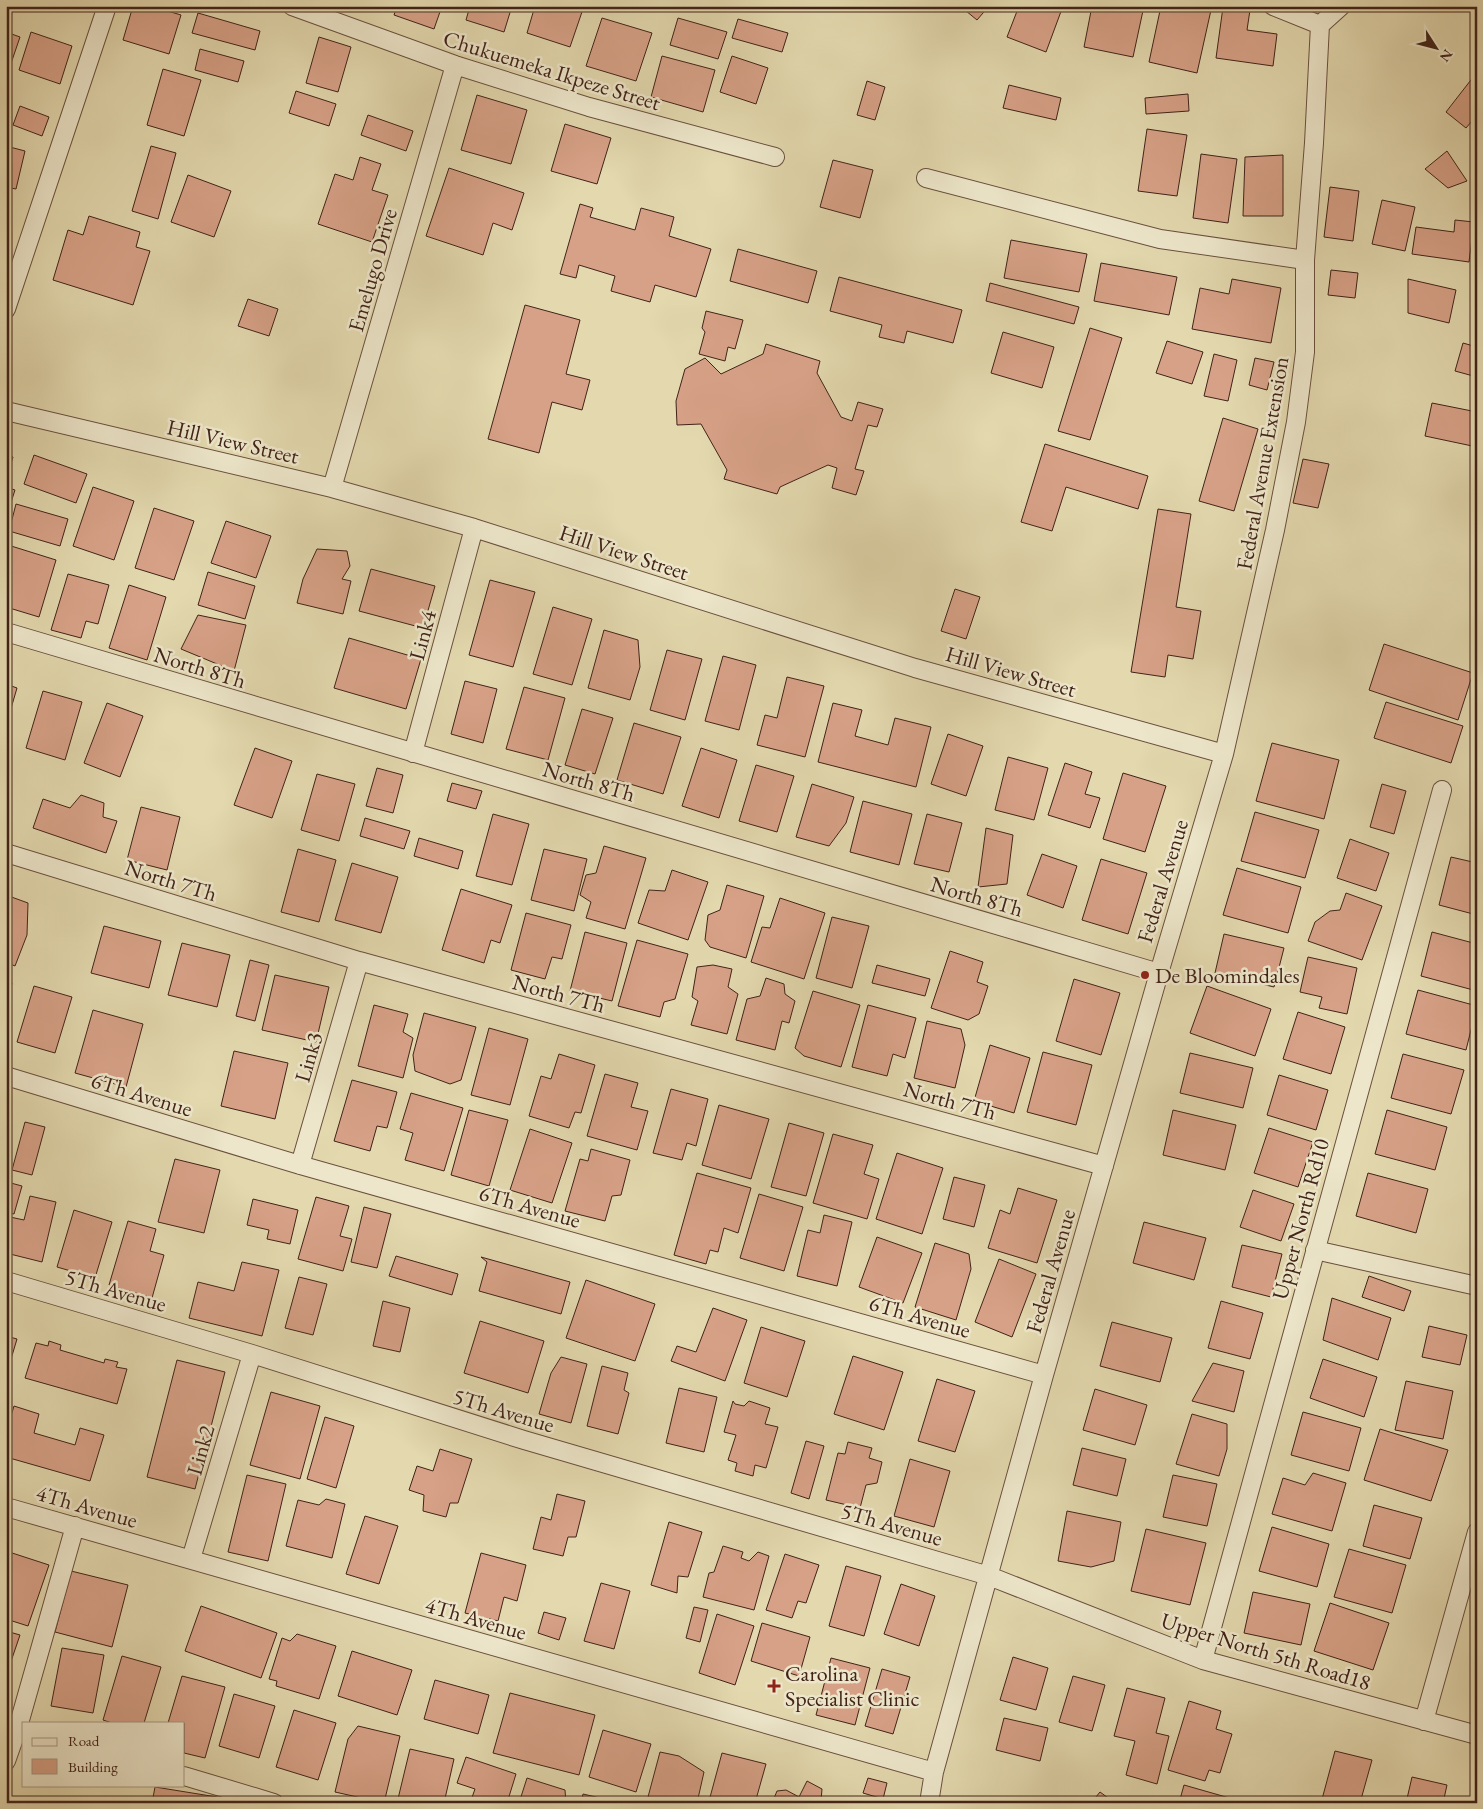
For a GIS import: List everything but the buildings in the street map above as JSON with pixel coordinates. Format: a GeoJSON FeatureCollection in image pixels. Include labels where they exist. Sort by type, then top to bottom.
{"type":"FeatureCollection","features":[{"type":"Feature","properties":{"kind":"street"},"geometry":{"type":"LineString","coordinates":[[6,309],[107,6]]}},
{"type":"Feature","properties":{"kind":"street","name":"Chukuemeka Ikpeze Street"},"geometry":{"type":"LineString","coordinates":[[292,6],[455,65],[589,106],[775,157]]}},
{"type":"Feature","properties":{"kind":"street"},"geometry":{"type":"LineString","coordinates":[[1273,6],[1320,25],[1341,6]]}},
{"type":"Feature","properties":{"kind":"street","name":"Federal Avenue Extension"},"geometry":{"type":"LineString","coordinates":[[1224,754],[1275,530],[1296,422],[1305,352],[1305,260],[1320,25]]}},
{"type":"Feature","properties":{"kind":"street","name":"Emelugo Drive"},"geometry":{"type":"LineString","coordinates":[[332,488],[455,65]]}},
{"type":"Feature","properties":{"kind":"street"},"geometry":{"type":"LineString","coordinates":[[926,178],[1160,239],[1305,260]]}},
{"type":"Feature","properties":{"kind":"street","name":"Hill View Street"},"geometry":{"type":"LineString","coordinates":[[6,411],[332,488],[474,528],[915,668],[1224,754]]}},
{"type":"Feature","properties":{"kind":"street","name":"Link4"},"geometry":{"type":"LineString","coordinates":[[413,753],[474,528]]}},
{"type":"Feature","properties":{"kind":"street","name":"North 8Th"},"geometry":{"type":"LineString","coordinates":[[6,632],[1158,973]]}},
{"type":"Feature","properties":{"kind":"street","name":"Federal Avenue"},"geometry":{"type":"LineString","coordinates":[[929,1803],[934,1772],[990,1576],[1044,1375],[1158,973],[1224,754]]}},
{"type":"Feature","properties":{"kind":"street","name":"Upper North Rd10"},"geometry":{"type":"LineString","coordinates":[[1203,1660],[1442,790]]}},
{"type":"Feature","properties":{"kind":"street","name":"North 7Th"},"geometry":{"type":"LineString","coordinates":[[6,852],[359,961],[1104,1166]]}},
{"type":"Feature","properties":{"kind":"street","name":"Link3"},"geometry":{"type":"LineString","coordinates":[[300,1165],[359,961]]}},
{"type":"Feature","properties":{"kind":"street","name":"6Th Avenue"},"geometry":{"type":"LineString","coordinates":[[6,1076],[300,1165],[1044,1375]]}},
{"type":"Feature","properties":{"kind":"street"},"geometry":{"type":"LineString","coordinates":[[1315,1250],[1477,1286]]}},
{"type":"Feature","properties":{"kind":"street","name":"5Th Avenue"},"geometry":{"type":"LineString","coordinates":[[6,1281],[252,1354],[524,1440],[990,1576]]}},
{"type":"Feature","properties":{"kind":"street","name":"Link2"},"geometry":{"type":"LineString","coordinates":[[191,1560],[252,1354]]}},
{"type":"Feature","properties":{"kind":"street","name":"4Th Avenue"},"geometry":{"type":"LineString","coordinates":[[6,1507],[934,1772]]}},
{"type":"Feature","properties":{"kind":"street"},"geometry":{"type":"LineString","coordinates":[[23,1722],[75,1526]]}},
{"type":"Feature","properties":{"kind":"street"},"geometry":{"type":"LineString","coordinates":[[1424,1721],[1477,1532]]}},
{"type":"Feature","properties":{"kind":"street","name":"Upper North 5th Road18"},"geometry":{"type":"LineString","coordinates":[[990,1576],[1203,1660],[1477,1735]]}},
{"type":"Feature","properties":{"kind":"street"},"geometry":{"type":"LineString","coordinates":[[6,1761],[21,1728]]}},
{"type":"Feature","properties":{"kind":"street"},"geometry":{"type":"LineString","coordinates":[[185,1776],[274,1803]]}},
{"type":"Feature","properties":{"kind":"place","name":"De Bloomindales"},"geometry":{"type":"Point","coordinates":[1145,975]}},
{"type":"Feature","properties":{"kind":"place","name":"Carolina Specialist Clinic"},"geometry":{"type":"Point","coordinates":[774,1686]}}]}
